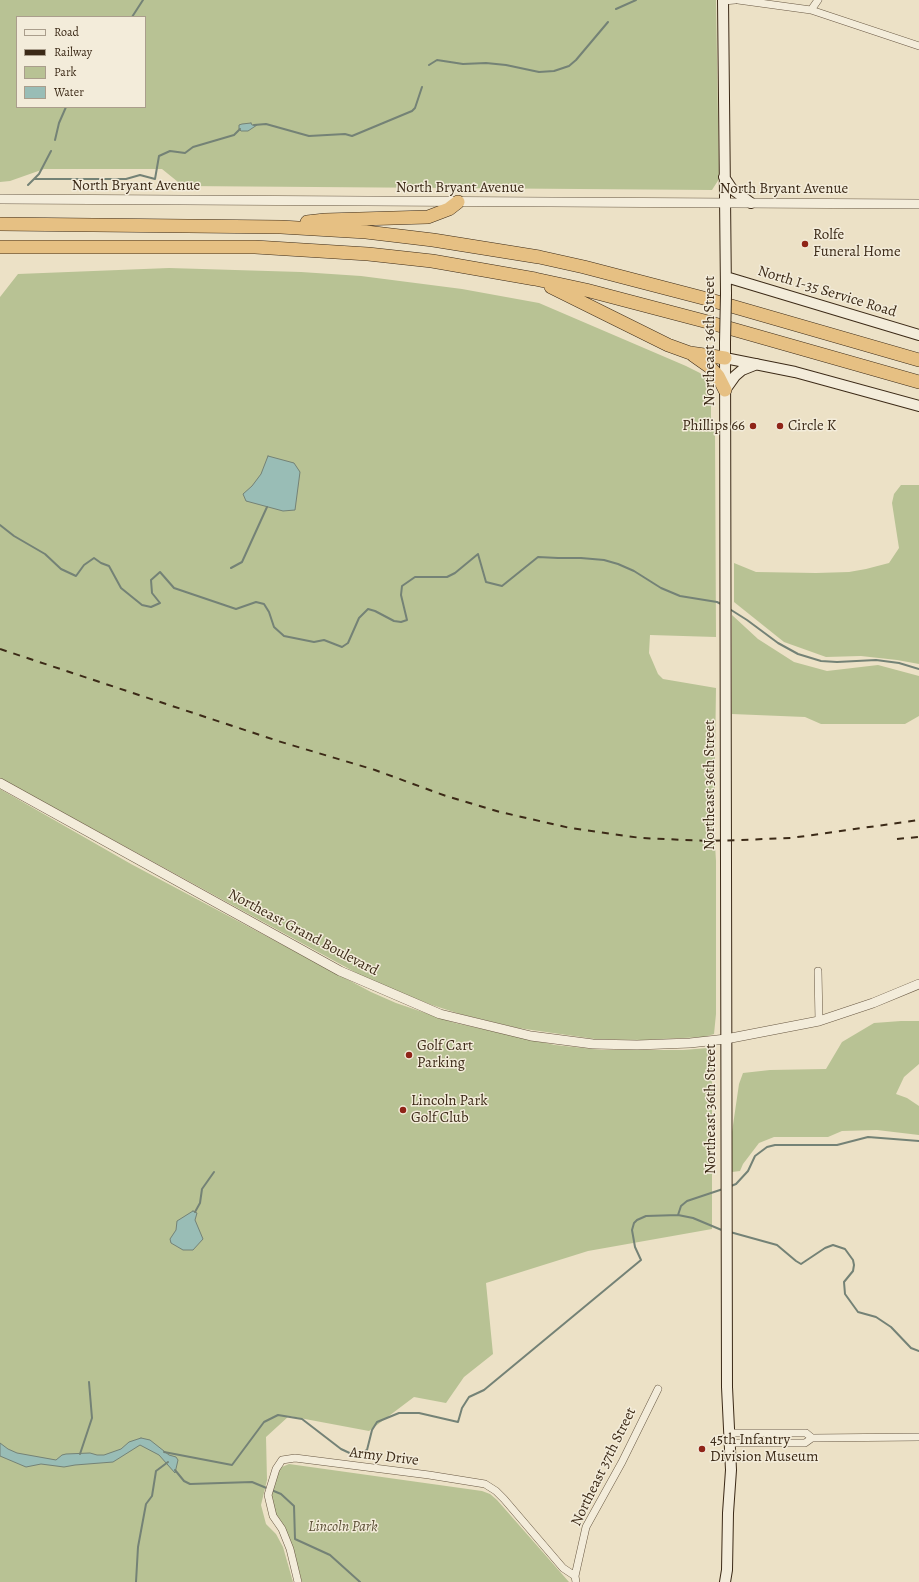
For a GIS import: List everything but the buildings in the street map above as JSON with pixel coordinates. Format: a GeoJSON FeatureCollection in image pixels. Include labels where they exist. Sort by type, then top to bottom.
{"type":"FeatureCollection","features":[{"type":"Feature","properties":{"kind":"highway"},"geometry":{"type":"LineString","coordinates":[[281,227],[324,220],[428,217],[445,211],[458,202]]}},
{"type":"Feature","properties":{"kind":"highway"},"geometry":{"type":"LineString","coordinates":[[0,224],[239,225],[345,230],[413,237],[539,257],[584,267],[707,299],[919,360]]}},
{"type":"Feature","properties":{"kind":"highway"},"geometry":{"type":"LineString","coordinates":[[0,247],[216,246],[316,250],[432,261],[535,279],[586,290],[704,321],[919,382]]}},
{"type":"Feature","properties":{"kind":"highway"},"geometry":{"type":"LineString","coordinates":[[535,279],[668,345],[690,353],[725,358]]}},
{"type":"Feature","properties":{"kind":"highway"},"geometry":{"type":"LineString","coordinates":[[690,353],[710,367],[718,376],[725,390]]}},
{"type":"Feature","properties":{"kind":"main road","name":"Northeast 36th Street"},"geometry":{"type":"LineString","coordinates":[[723,0],[726,277],[727,1387],[730,1438],[727,1570],[725,1582]]}},
{"type":"Feature","properties":{"kind":"main road"},"geometry":{"type":"LineString","coordinates":[[724,177],[732,189],[751,203]]}},
{"type":"Feature","properties":{"kind":"main road","name":"North I-35 Service Road"},"geometry":{"type":"LineString","coordinates":[[726,277],[919,335]]}},
{"type":"Feature","properties":{"kind":"main road"},"geometry":{"type":"LineString","coordinates":[[725,358],[802,374],[919,406]]}},
{"type":"Feature","properties":{"kind":"main road"},"geometry":{"type":"LineString","coordinates":[[725,390],[735,376],[742,370],[757,364]]}},
{"type":"Feature","properties":{"kind":"main road","name":"Northeast 36th Street"},"geometry":{"type":"LineString","coordinates":[[727,1570],[730,1582]]}},
{"type":"Feature","properties":{"kind":"street"},"geometry":{"type":"LineString","coordinates":[[723,0],[735,0]]}},
{"type":"Feature","properties":{"kind":"street"},"geometry":{"type":"LineString","coordinates":[[738,0],[811,10],[919,46]]}},
{"type":"Feature","properties":{"kind":"street"},"geometry":{"type":"LineString","coordinates":[[811,10],[818,0]]}},
{"type":"Feature","properties":{"kind":"street","name":"North Bryant Avenue"},"geometry":{"type":"LineString","coordinates":[[0,199],[919,204]]}},
{"type":"Feature","properties":{"kind":"street","name":"Northeast Grand Boulevard"},"geometry":{"type":"LineString","coordinates":[[0,783],[340,971],[440,1014],[533,1036],[593,1044],[637,1045],[682,1044],[726,1039],[819,1020],[873,1003],[919,984]]}},
{"type":"Feature","properties":{"kind":"street"},"geometry":{"type":"LineString","coordinates":[[818,971],[819,1020]]}},
{"type":"Feature","properties":{"kind":"street","name":"Northeast 37th Street"},"geometry":{"type":"LineString","coordinates":[[576,1579],[586,1528],[622,1462],[658,1389]]}},
{"type":"Feature","properties":{"kind":"street"},"geometry":{"type":"LineString","coordinates":[[730,1438],[806,1433],[812,1438],[919,1438]]}},
{"type":"Feature","properties":{"kind":"street","name":"Army Drive"},"geometry":{"type":"LineString","coordinates":[[298,1582],[290,1549],[282,1529],[273,1516],[268,1495],[276,1469],[282,1460],[295,1458],[429,1475],[485,1484],[496,1491],[504,1499],[563,1568],[576,1579]]}},
{"type":"Feature","properties":{"kind":"green space"},"geometry":{"type":"Polygon","coordinates":[[[0,0],[716,0],[719,179],[712,190],[183,186],[162,169],[44,169],[10,181],[0,182],[0,0]]]}},
{"type":"Feature","properties":{"kind":"green space"},"geometry":{"type":"Polygon","coordinates":[[[169,268],[301,272],[361,276],[462,289],[539,303],[686,366],[705,377],[711,387],[711,431],[715,431],[716,637],[650,635],[649,653],[658,674],[663,679],[716,688],[714,828],[716,861],[716,1014],[714,1034],[704,1037],[641,1040],[595,1039],[518,1028],[460,1014],[432,1005],[373,982],[0,778],[0,297],[18,274],[169,268]]]}},
{"type":"Feature","properties":{"kind":"green space"},"geometry":{"type":"Polygon","coordinates":[[[901,485],[919,485],[919,664],[861,656],[826,657],[784,642],[734,602],[734,563],[756,572],[816,573],[849,572],[889,563],[899,548],[892,503],[894,494],[901,485]]]}},
{"type":"Feature","properties":{"kind":"green space"},"geometry":{"type":"Polygon","coordinates":[[[732,615],[758,639],[794,662],[827,671],[878,665],[919,676],[919,716],[905,724],[821,724],[805,717],[732,714],[732,615]]]}},
{"type":"Feature","properties":{"kind":"green space"},"geometry":{"type":"Polygon","coordinates":[[[0,789],[131,864],[371,992],[396,1003],[455,1023],[555,1045],[602,1050],[683,1050],[708,1048],[712,1058],[712,1229],[588,1251],[486,1283],[493,1354],[464,1377],[446,1403],[414,1397],[369,1431],[289,1416],[266,1437],[267,1480],[261,1505],[266,1524],[276,1534],[283,1547],[293,1582],[0,1582],[0,789]]]}},
{"type":"Feature","properties":{"kind":"green space"},"geometry":{"type":"Polygon","coordinates":[[[919,1021],[919,1064],[904,1077],[896,1094],[907,1098],[919,1106],[919,1135],[877,1130],[842,1131],[828,1137],[774,1137],[759,1143],[743,1164],[740,1171],[732,1172],[732,1132],[739,1084],[743,1073],[770,1070],[826,1069],[842,1042],[874,1023],[919,1021]]]}},
{"type":"Feature","properties":{"kind":"green space","name":"Lincoln Park"},"geometry":{"type":"Polygon","coordinates":[[[289,1464],[482,1491],[490,1494],[497,1500],[569,1582],[302,1582],[294,1553],[274,1516],[270,1498],[278,1472],[282,1467],[289,1464]]]}},
{"type":"Feature","properties":{"kind":"water"},"geometry":{"type":"Polygon","coordinates":[[[251,123],[252,125],[257,125],[248,131],[241,131],[239,129],[239,125],[251,123]]]}},
{"type":"Feature","properties":{"kind":"water"},"geometry":{"type":"Polygon","coordinates":[[[268,456],[294,463],[300,472],[295,510],[283,511],[246,501],[243,494],[252,486],[261,474],[268,456]]]}},
{"type":"Feature","properties":{"kind":"water"},"geometry":{"type":"Polygon","coordinates":[[[193,1211],[197,1213],[195,1220],[203,1239],[193,1250],[183,1250],[171,1243],[170,1239],[176,1230],[177,1221],[193,1211]]]}},
{"type":"Feature","properties":{"kind":"water"},"geometry":{"type":"Polygon","coordinates":[[[141,1438],[150,1440],[169,1455],[176,1457],[178,1460],[175,1473],[159,1455],[140,1445],[113,1462],[64,1467],[41,1464],[26,1467],[0,1456],[0,1443],[17,1453],[56,1460],[62,1455],[66,1454],[90,1453],[104,1455],[121,1449],[129,1442],[141,1438]]]}},
{"type":"Feature","properties":{"kind":"waterway"},"geometry":{"type":"LineString","coordinates":[[133,16],[143,0]]}},
{"type":"Feature","properties":{"kind":"waterway"},"geometry":{"type":"LineString","coordinates":[[616,9],[636,0]]}},
{"type":"Feature","properties":{"kind":"waterway"},"geometry":{"type":"LineString","coordinates":[[429,65],[437,60],[463,64],[486,63],[506,65],[539,72],[554,71],[569,66],[576,60],[608,22]]}},
{"type":"Feature","properties":{"kind":"waterway"},"geometry":{"type":"LineString","coordinates":[[254,125],[266,124],[309,136],[345,134],[352,136],[412,111],[415,108],[422,87]]}},
{"type":"Feature","properties":{"kind":"waterway"},"geometry":{"type":"LineString","coordinates":[[55,140],[59,123],[66,108]]}},
{"type":"Feature","properties":{"kind":"waterway"},"geometry":{"type":"LineString","coordinates":[[35,179],[126,179],[140,175],[155,179],[159,156],[170,151],[185,153],[193,147],[234,135],[240,129]]}},
{"type":"Feature","properties":{"kind":"waterway"},"geometry":{"type":"LineString","coordinates":[[28,185],[39,174],[51,151]]}},
{"type":"Feature","properties":{"kind":"waterway"},"geometry":{"type":"LineString","coordinates":[[231,568],[242,562],[267,507]]}},
{"type":"Feature","properties":{"kind":"waterway"},"geometry":{"type":"LineString","coordinates":[[0,525],[14,536],[45,554],[61,569],[76,576],[84,565],[94,558],[109,566],[121,588],[142,605],[151,607],[160,603],[152,593],[151,580],[160,572],[174,588],[236,609],[256,602],[264,604],[269,612],[274,627],[284,636],[314,642],[324,640],[342,647],[348,643],[359,618],[368,609],[394,621],[401,622],[407,620],[401,595],[402,586],[415,577],[447,577],[455,573],[478,554],[486,582],[502,586],[538,557],[581,558],[604,560],[618,564],[634,571],[661,588],[680,596],[717,602],[723,605]]}},
{"type":"Feature","properties":{"kind":"waterway"},"geometry":{"type":"LineString","coordinates":[[728,608],[778,643],[798,654],[821,661],[837,662],[876,660],[899,663],[919,669]]}},
{"type":"Feature","properties":{"kind":"waterway"},"geometry":{"type":"LineString","coordinates":[[731,1186],[736,1184],[748,1171],[755,1156],[767,1147],[775,1145],[837,1145],[868,1137],[919,1141]]}},
{"type":"Feature","properties":{"kind":"waterway"},"geometry":{"type":"LineString","coordinates":[[195,1212],[200,1203],[202,1189],[214,1172]]}},
{"type":"Feature","properties":{"kind":"waterway"},"geometry":{"type":"LineString","coordinates":[[678,1215],[681,1206],[687,1201],[723,1189]]}},
{"type":"Feature","properties":{"kind":"waterway"},"geometry":{"type":"LineString","coordinates":[[164,1452],[232,1465],[264,1422],[278,1415],[302,1419],[341,1449],[356,1456],[367,1450],[372,1430],[377,1422],[399,1413],[419,1413],[458,1422],[462,1408],[469,1397],[484,1390],[641,1260],[635,1247],[632,1230],[634,1223],[637,1220],[646,1216],[678,1215],[693,1218],[724,1231]]}},
{"type":"Feature","properties":{"kind":"waterway"},"geometry":{"type":"LineString","coordinates":[[730,1232],[777,1245],[801,1264],[825,1248],[833,1245],[845,1249],[853,1260],[854,1265],[853,1271],[844,1282],[845,1294],[858,1312],[876,1317],[891,1327],[911,1348],[919,1351]]}},
{"type":"Feature","properties":{"kind":"waterway"},"geometry":{"type":"LineString","coordinates":[[80,1454],[92,1418],[89,1382]]}},
{"type":"Feature","properties":{"kind":"waterway"},"geometry":{"type":"LineString","coordinates":[[136,1582],[138,1547],[146,1504],[152,1496],[156,1471],[168,1462]]}},
{"type":"Feature","properties":{"kind":"waterway"},"geometry":{"type":"LineString","coordinates":[[175,1470],[184,1481],[190,1484],[252,1482],[281,1494],[294,1506],[295,1539],[330,1555],[360,1582]]}},
{"type":"Feature","properties":{"kind":"railway"},"geometry":{"type":"LineString","coordinates":[[0,649],[278,741],[375,770],[446,796],[500,812],[570,828],[641,838],[708,841],[791,838],[919,820]]}},
{"type":"Feature","properties":{"kind":"railway"},"geometry":{"type":"LineString","coordinates":[[897,839],[919,837]]}},
{"type":"Feature","properties":{"kind":"place","name":"Rolfe Funeral Home"},"geometry":{"type":"Point","coordinates":[805,244]}},
{"type":"Feature","properties":{"kind":"place","name":"Phillips 66"},"geometry":{"type":"Point","coordinates":[753,426]}},
{"type":"Feature","properties":{"kind":"place","name":"Circle K"},"geometry":{"type":"Point","coordinates":[780,426]}},
{"type":"Feature","properties":{"kind":"place","name":"Golf Cart Parking"},"geometry":{"type":"Point","coordinates":[409,1055]}},
{"type":"Feature","properties":{"kind":"place","name":"Lincoln Park Golf Club"},"geometry":{"type":"Point","coordinates":[403,1110]}},
{"type":"Feature","properties":{"kind":"place","name":"45th Infantry Division Museum"},"geometry":{"type":"Point","coordinates":[702,1449]}}]}
